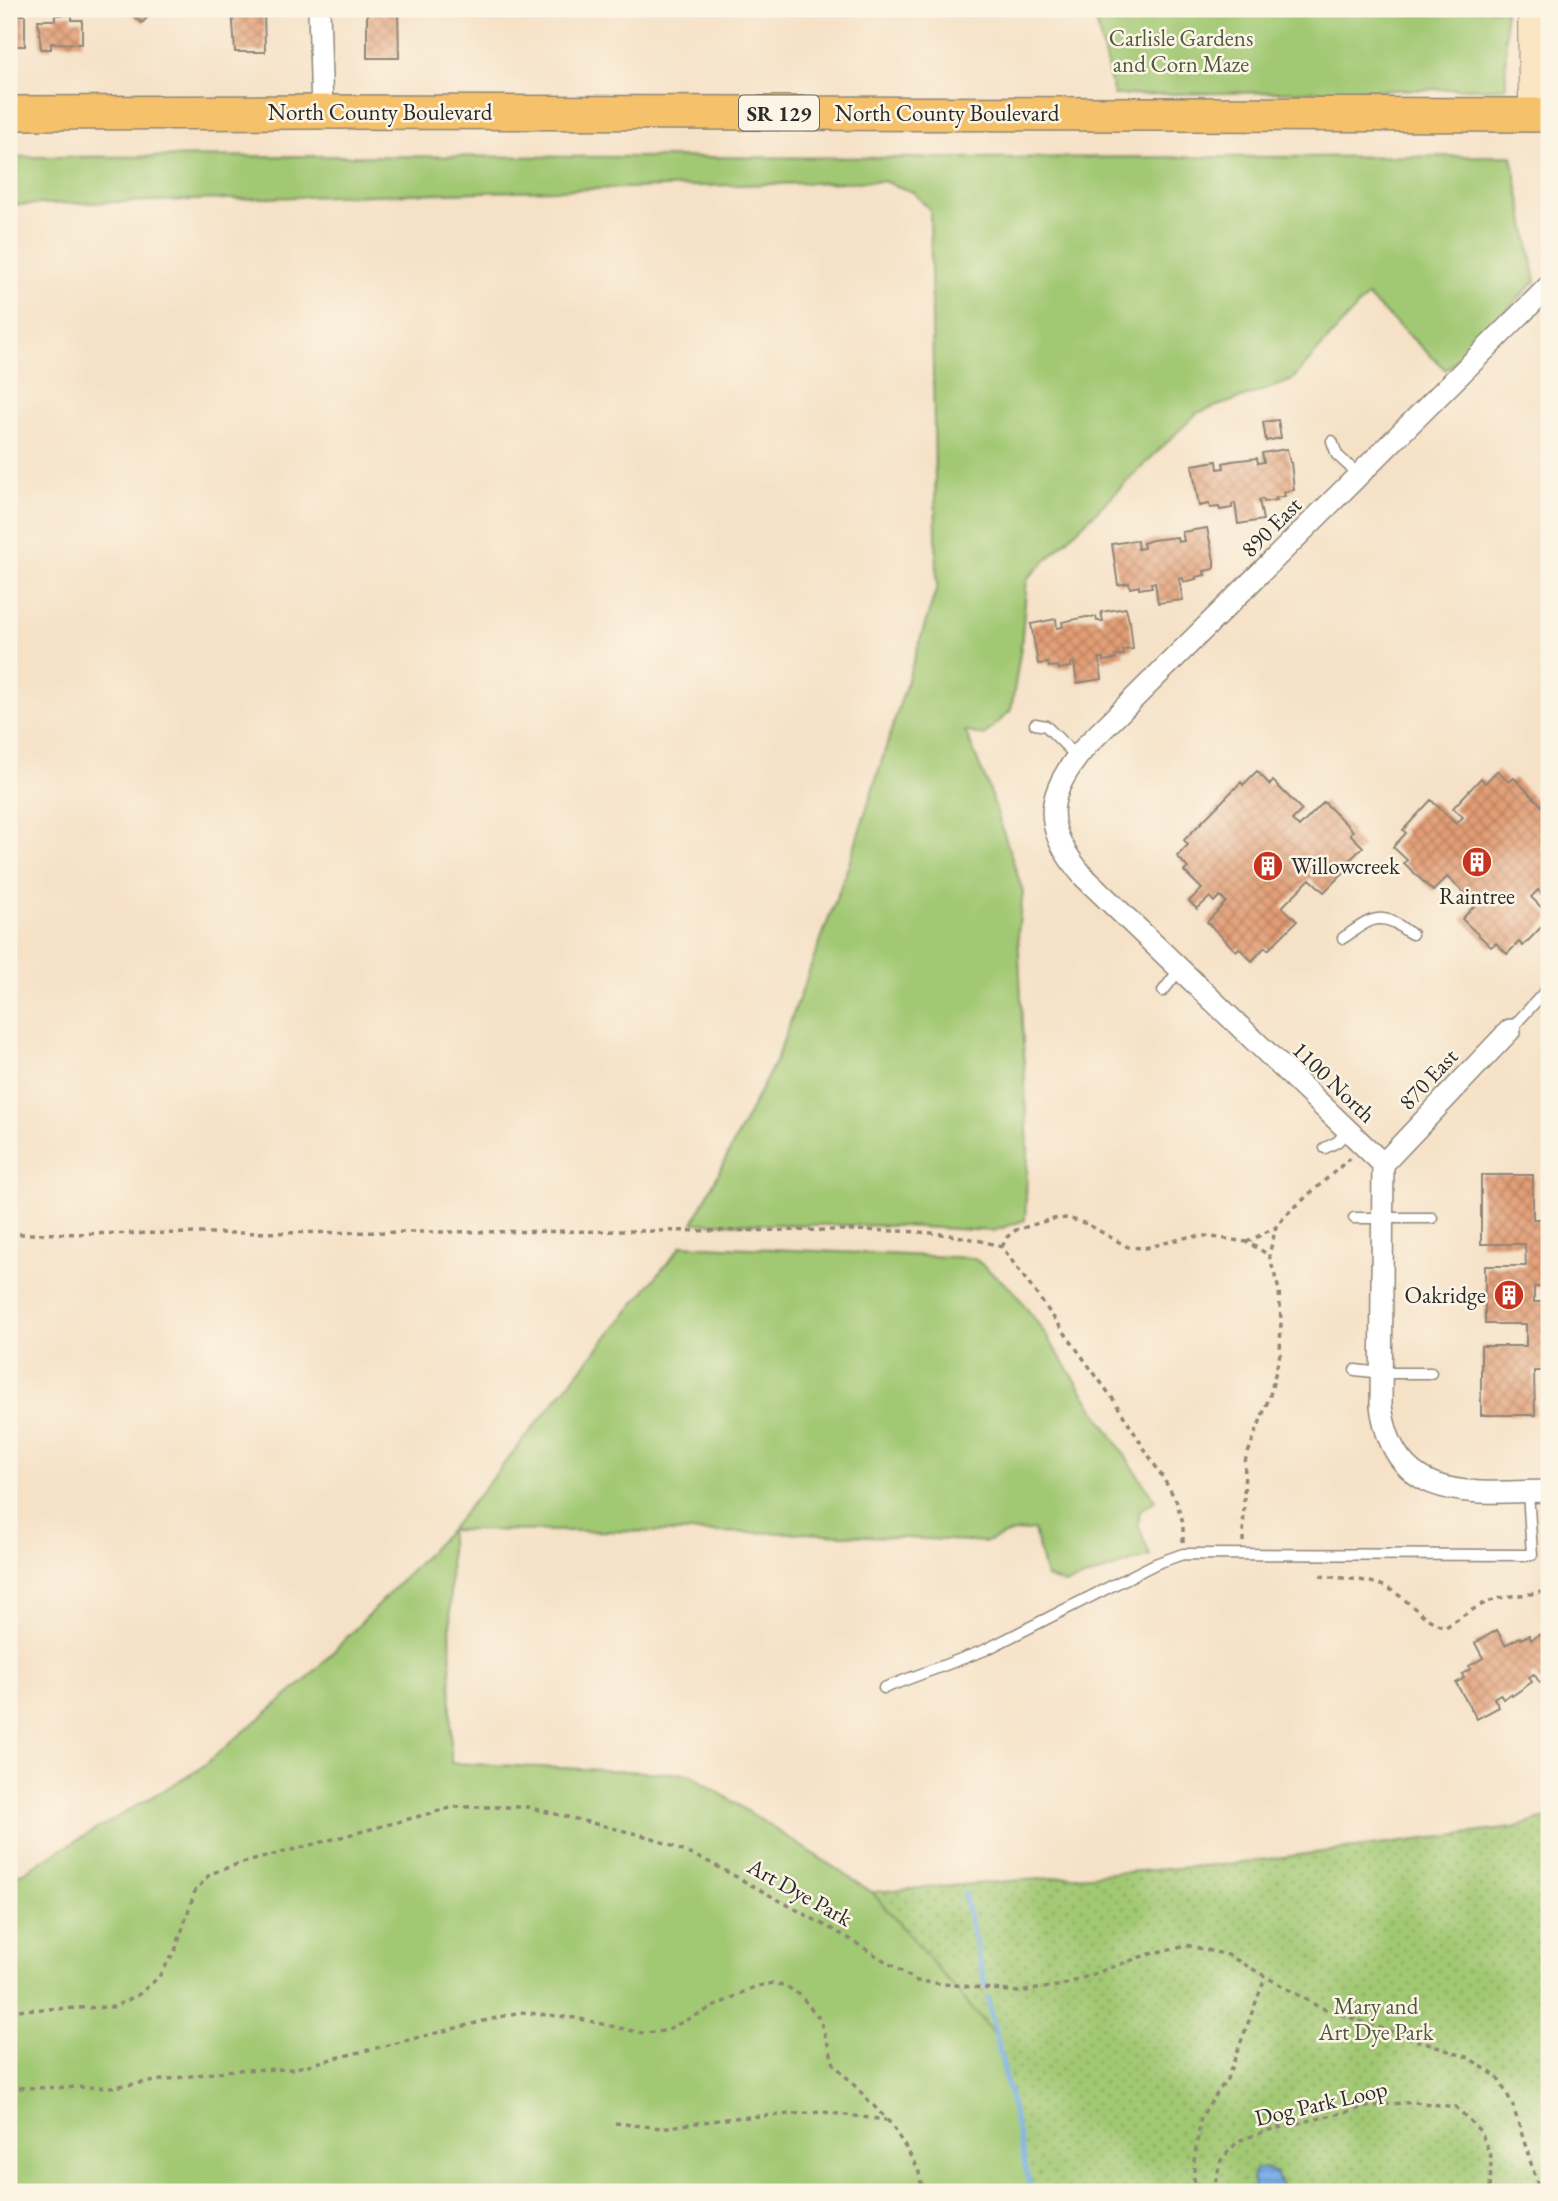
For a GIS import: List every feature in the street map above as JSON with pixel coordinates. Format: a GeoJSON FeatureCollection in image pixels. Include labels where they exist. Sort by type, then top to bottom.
{"type":"FeatureCollection","features":[{"type":"Feature","properties":{"kind":"main road","name":"North County Boulevard"},"geometry":{"type":"LineString","coordinates":[[9,113],[322,111],[1542,115]]}},
{"type":"Feature","properties":{"kind":"street"},"geometry":{"type":"LineString","coordinates":[[319,9],[322,111]]}},
{"type":"Feature","properties":{"kind":"street"},"geometry":{"type":"LineString","coordinates":[[1533,9],[1542,115]]}},
{"type":"Feature","properties":{"kind":"street","name":"890 East"},"geometry":{"type":"LineString","coordinates":[[1054,817],[1058,786],[1068,766],[1549,287]]}},
{"type":"Feature","properties":{"kind":"street","name":"1100 North"},"geometry":{"type":"LineString","coordinates":[[1054,817],[1060,843],[1072,863],[1383,1164]]}},
{"type":"Feature","properties":{"kind":"street","name":"870 East"},"geometry":{"type":"LineString","coordinates":[[1383,1164],[1510,1030]]}},
{"type":"Feature","properties":{"kind":"street"},"geometry":{"type":"LineString","coordinates":[[1383,1164],[1383,1422],[1394,1448],[1401,1459],[1424,1480],[1449,1490],[1539,1491]]}},
{"type":"Feature","properties":{"kind":"lane"},"geometry":{"type":"LineString","coordinates":[[1332,441],[1337,455],[1360,476]]}},
{"type":"Feature","properties":{"kind":"lane"},"geometry":{"type":"LineString","coordinates":[[1035,724],[1046,726],[1077,757]]}},
{"type":"Feature","properties":{"kind":"lane"},"geometry":{"type":"LineString","coordinates":[[1343,938],[1364,922],[1381,918],[1394,922],[1412,934]]}},
{"type":"Feature","properties":{"kind":"lane"},"geometry":{"type":"LineString","coordinates":[[1163,992],[1180,969]]}},
{"type":"Feature","properties":{"kind":"lane"},"geometry":{"type":"LineString","coordinates":[[1510,1030],[1548,989]]}},
{"type":"Feature","properties":{"kind":"lane"},"geometry":{"type":"LineString","coordinates":[[1325,1148],[1337,1142],[1348,1131]]}},
{"type":"Feature","properties":{"kind":"lane"},"geometry":{"type":"LineString","coordinates":[[1354,1218],[1432,1218]]}},
{"type":"Feature","properties":{"kind":"lane"},"geometry":{"type":"LineString","coordinates":[[1355,1370],[1431,1373]]}},
{"type":"Feature","properties":{"kind":"lane"},"geometry":{"type":"LineString","coordinates":[[884,1688],[985,1650],[1155,1564],[1183,1554],[1532,1555],[1539,1491]]}},
{"type":"Feature","properties":{"kind":"path"},"geometry":{"type":"LineString","coordinates":[[1247,1242],[1276,1227],[1350,1158]]}},
{"type":"Feature","properties":{"kind":"path"},"geometry":{"type":"LineString","coordinates":[[1002,1247],[1007,1237],[1016,1230],[1052,1219],[1068,1218],[1087,1224],[1128,1247],[1145,1248],[1188,1237],[1247,1242],[1269,1255]]}},
{"type":"Feature","properties":{"kind":"path"},"geometry":{"type":"LineString","coordinates":[[1242,1553],[1245,1461],[1270,1395],[1280,1354],[1279,1290],[1269,1255],[1276,1227]]}},
{"type":"Feature","properties":{"kind":"path"},"geometry":{"type":"LineString","coordinates":[[9,1234],[848,1230],[950,1234],[975,1238],[1002,1247],[1113,1399],[1176,1500],[1183,1523],[1183,1554]]}},
{"type":"Feature","properties":{"kind":"path"},"geometry":{"type":"LineString","coordinates":[[1320,1576],[1358,1580],[1389,1588],[1432,1623],[1446,1627],[1480,1604],[1549,1590]]}},
{"type":"Feature","properties":{"kind":"path","name":"Art Dye Park"},"geometry":{"type":"LineString","coordinates":[[9,2010],[113,2007],[138,1995],[158,1978],[175,1951],[195,1891],[210,1874],[454,1807],[527,1807],[653,1838],[722,1869],[848,1938],[918,1981],[1020,1992],[1063,1985],[1137,1958],[1186,1945],[1228,1955],[1319,2007],[1469,2058],[1497,2077],[1512,2103],[1540,2192]]}},
{"type":"Feature","properties":{"kind":"path"},"geometry":{"type":"LineString","coordinates":[[1194,2192],[1194,2161],[1201,2117],[1227,2079],[1265,1978]]}},
{"type":"Feature","properties":{"kind":"path"},"geometry":{"type":"LineString","coordinates":[[9,2088],[112,2087],[234,2070],[292,2069],[520,2012],[576,2018],[642,2033],[664,2031],[735,1995],[773,1983],[786,1986],[800,1994],[820,2019],[834,2064],[888,2120],[918,2168],[923,2192]]}},
{"type":"Feature","properties":{"kind":"path","name":"Dog Park Loop"},"geometry":{"type":"LineString","coordinates":[[1213,2192],[1222,2160],[1238,2141],[1269,2130],[1372,2106],[1414,2102],[1456,2107],[1481,2132],[1491,2157],[1490,2192]]}},
{"type":"Feature","properties":{"kind":"path"},"geometry":{"type":"LineString","coordinates":[[615,2123],[661,2128],[733,2118],[823,2112],[888,2120]]}},
{"type":"Feature","properties":{"kind":"green space","name":"Carlisle Gardens and Corn Maze"},"geometry":{"type":"Polygon","coordinates":[[[1093,9],[1505,9],[1506,88],[1114,95],[1093,9]]]}},
{"type":"Feature","properties":{"kind":"green space"},"geometry":{"type":"Polygon","coordinates":[[[1512,156],[1536,281],[1446,370],[1367,296],[1291,381],[1197,413],[1027,579],[1021,647],[1011,710],[984,736],[965,731],[989,788],[1023,892],[1018,932],[1028,1151],[1025,1220],[993,1231],[900,1226],[693,1223],[776,1060],[848,867],[937,587],[930,210],[913,192],[883,181],[9,205],[9,157],[1512,156]]]}},
{"type":"Feature","properties":{"kind":"green space"},"geometry":{"type":"Polygon","coordinates":[[[682,1245],[974,1258],[1015,1292],[1155,1501],[1140,1510],[1138,1524],[1150,1556],[1066,1584],[1046,1577],[1034,1530],[1014,1532],[986,1542],[804,1533],[450,1530],[682,1245]]]}},
{"type":"Feature","properties":{"kind":"green space"},"geometry":{"type":"Polygon","coordinates":[[[450,1530],[451,1763],[690,1774],[872,1892],[997,2037],[1031,2192],[9,2192],[9,1880],[198,1770],[306,1680],[450,1530]]]}},
{"type":"Feature","properties":{"kind":"green space","name":"Mary and Art Dye Park"},"geometry":{"type":"Polygon","coordinates":[[[1549,1817],[1549,2192],[1031,2192],[997,2037],[872,1892],[1228,1864],[1513,1828],[1549,1817]]]}},
{"type":"Feature","properties":{"kind":"water"},"geometry":{"type":"Polygon","coordinates":[[[1265,2168],[1276,2174],[1285,2192],[1256,2192],[1252,2179],[1255,2170],[1265,2168]]]}},
{"type":"Feature","properties":{"kind":"building"},"geometry":{"type":"Polygon","coordinates":[[[126,9],[155,9],[142,23],[126,9]]]}},
{"type":"Feature","properties":{"kind":"building"},"geometry":{"type":"Polygon","coordinates":[[[232,9],[264,9],[265,52],[235,52],[232,9]]]}},
{"type":"Feature","properties":{"kind":"building"},"geometry":{"type":"Polygon","coordinates":[[[367,9],[398,9],[399,58],[367,58],[367,9]]]}},
{"type":"Feature","properties":{"kind":"building"},"geometry":{"type":"Polygon","coordinates":[[[9,15],[25,15],[25,46],[9,46],[9,15]]]}},
{"type":"Feature","properties":{"kind":"building"},"geometry":{"type":"Polygon","coordinates":[[[55,15],[72,15],[72,20],[82,20],[82,44],[51,43],[51,49],[41,49],[38,20],[55,20],[55,15]]]}},
{"type":"Feature","properties":{"kind":"building"},"geometry":{"type":"Polygon","coordinates":[[[1278,420],[1281,438],[1266,441],[1263,422],[1278,420]]]}},
{"type":"Feature","properties":{"kind":"building"},"geometry":{"type":"Polygon","coordinates":[[[1287,449],[1294,490],[1284,492],[1285,496],[1276,498],[1277,500],[1259,500],[1263,520],[1238,524],[1235,503],[1232,508],[1220,510],[1219,507],[1210,508],[1209,504],[1199,506],[1192,465],[1217,461],[1218,469],[1224,468],[1223,463],[1232,461],[1257,458],[1258,463],[1264,462],[1262,453],[1287,449]]]}},
{"type":"Feature","properties":{"kind":"building"},"geometry":{"type":"Polygon","coordinates":[[[1207,528],[1214,569],[1204,571],[1205,575],[1196,579],[1184,582],[1183,578],[1179,579],[1183,600],[1158,603],[1155,582],[1151,583],[1152,587],[1139,589],[1139,586],[1130,588],[1129,583],[1118,585],[1112,544],[1137,540],[1138,549],[1144,548],[1143,543],[1152,540],[1177,537],[1178,542],[1184,541],[1182,532],[1207,528]]]}},
{"type":"Feature","properties":{"kind":"building"},"geometry":{"type":"Polygon","coordinates":[[[1126,608],[1133,649],[1123,650],[1124,655],[1115,656],[1116,659],[1103,661],[1103,658],[1099,658],[1102,679],[1077,683],[1074,662],[1071,667],[1059,669],[1058,666],[1049,667],[1048,663],[1038,664],[1031,624],[1056,619],[1057,628],[1063,627],[1062,622],[1086,617],[1096,617],[1097,621],[1103,621],[1101,612],[1126,608]]]}},
{"type":"Feature","properties":{"kind":"building","name":"Willowcreek"},"geometry":{"type":"Polygon","coordinates":[[[1257,771],[1270,785],[1273,781],[1302,810],[1292,820],[1299,827],[1324,802],[1353,831],[1350,834],[1363,847],[1350,860],[1353,863],[1324,892],[1310,879],[1282,907],[1297,921],[1268,950],[1265,947],[1252,961],[1239,948],[1236,951],[1207,922],[1226,902],[1220,896],[1214,902],[1210,897],[1197,909],[1189,901],[1202,889],[1184,871],[1188,868],[1177,856],[1188,845],[1184,840],[1241,782],[1243,785],[1257,771]]]}},
{"type":"Feature","properties":{"kind":"building","name":"Raintree"},"geometry":{"type":"Polygon","coordinates":[[[1497,771],[1509,782],[1514,778],[1549,813],[1549,891],[1544,896],[1538,890],[1531,897],[1549,915],[1549,919],[1523,946],[1519,942],[1507,954],[1496,943],[1491,947],[1462,919],[1476,904],[1447,877],[1433,891],[1404,863],[1407,860],[1393,847],[1406,833],[1403,830],[1431,800],[1456,824],[1463,817],[1453,808],[1481,778],[1485,783],[1497,771]]]}},
{"type":"Feature","properties":{"kind":"building","name":"Oakridge"},"geometry":{"type":"Polygon","coordinates":[[[1481,1175],[1533,1175],[1533,1219],[1549,1219],[1549,1287],[1534,1287],[1534,1302],[1549,1302],[1549,1371],[1534,1371],[1535,1415],[1481,1415],[1481,1346],[1526,1346],[1526,1324],[1485,1324],[1485,1266],[1526,1266],[1525,1244],[1481,1244],[1481,1175]]]}},
{"type":"Feature","properties":{"kind":"building"},"geometry":{"type":"Polygon","coordinates":[[[1497,1630],[1505,1645],[1520,1637],[1521,1639],[1529,1635],[1531,1640],[1540,1634],[1549,1647],[1549,1678],[1540,1683],[1534,1674],[1529,1677],[1532,1682],[1512,1696],[1511,1694],[1503,1699],[1500,1694],[1494,1698],[1499,1707],[1477,1719],[1456,1683],[1464,1678],[1462,1674],[1470,1669],[1469,1666],[1483,1658],[1475,1643],[1497,1630]]]}},
{"type":"Feature","properties":{"kind":"waterway"},"geometry":{"type":"LineString","coordinates":[[964,1894],[986,1987]]}},
{"type":"Feature","properties":{"kind":"waterway"},"geometry":{"type":"LineString","coordinates":[[988,1998],[1031,2192]]}},
{"type":"Feature","properties":{"kind":"place","name":"Raintree"},"geometry":{"type":"Point","coordinates":[1477,862]}},
{"type":"Feature","properties":{"kind":"place","name":"Willowcreek"},"geometry":{"type":"Point","coordinates":[1268,866]}},
{"type":"Feature","properties":{"kind":"place","name":"Oakridge"},"geometry":{"type":"Point","coordinates":[1509,1295]}}]}
